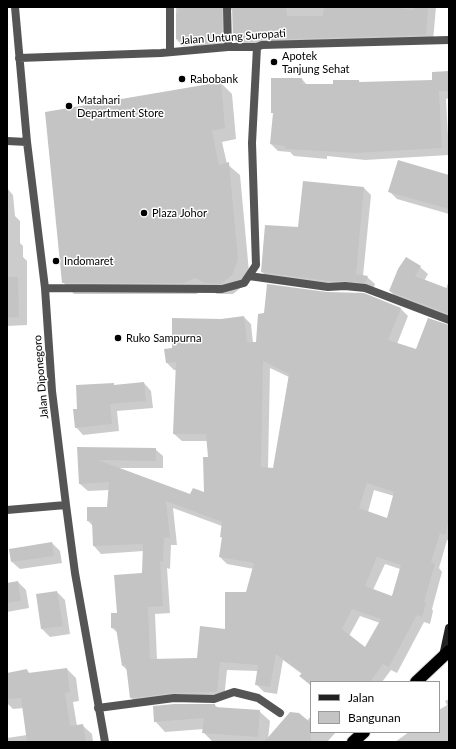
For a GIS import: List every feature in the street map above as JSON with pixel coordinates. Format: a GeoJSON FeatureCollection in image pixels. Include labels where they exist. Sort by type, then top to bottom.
{"type":"FeatureCollection","features":[{"type":"Feature","properties":{"kind":"highway"},"geometry":{"type":"LineString","coordinates":[[417,681],[446,653]]}},
{"type":"Feature","properties":{"kind":"highway"},"geometry":{"type":"LineString","coordinates":[[353,742],[363,733]]}},
{"type":"Feature","properties":{"kind":"main road"},"geometry":{"type":"LineString","coordinates":[[446,653],[449,628]]}},
{"type":"Feature","properties":{"kind":"street","name":"Jalan Diponegoro"},"geometry":{"type":"LineString","coordinates":[[15,7],[19,58],[45,288],[52,391],[75,574],[105,742]]}},
{"type":"Feature","properties":{"kind":"street"},"geometry":{"type":"LineString","coordinates":[[170,7],[170,52]]}},
{"type":"Feature","properties":{"kind":"street"},"geometry":{"type":"LineString","coordinates":[[227,7],[228,47]]}},
{"type":"Feature","properties":{"kind":"street","name":"Jalan Untung Suropati"},"geometry":{"type":"LineString","coordinates":[[19,58],[170,52],[228,47],[257,47],[262,45],[449,40]]}},
{"type":"Feature","properties":{"kind":"street"},"geometry":{"type":"LineString","coordinates":[[45,288],[222,289],[244,283],[256,265],[252,143],[257,47]]}},
{"type":"Feature","properties":{"kind":"street"},"geometry":{"type":"LineString","coordinates":[[7,141],[28,142]]}},
{"type":"Feature","properties":{"kind":"street"},"geometry":{"type":"LineString","coordinates":[[248,276],[328,287],[345,286],[365,288],[449,320]]}},
{"type":"Feature","properties":{"kind":"street"},"geometry":{"type":"LineString","coordinates":[[7,510],[66,505]]}},
{"type":"Feature","properties":{"kind":"street"},"geometry":{"type":"LineString","coordinates":[[98,708],[174,698],[214,699],[234,692],[258,698],[280,713]]}},
{"type":"Feature","properties":{"kind":"building"},"geometry":{"type":"Polygon","coordinates":[[[178,7],[222,7],[222,41],[204,44],[189,43],[189,39],[176,39],[176,13],[178,13],[178,7]]]}},
{"type":"Feature","properties":{"kind":"building"},"geometry":{"type":"Polygon","coordinates":[[[232,7],[286,7],[287,16],[323,16],[324,7],[390,7],[414,10],[414,7],[428,7],[426,35],[291,39],[271,37],[271,39],[233,41],[232,7]]]}},
{"type":"Feature","properties":{"kind":"building"},"geometry":{"type":"Polygon","coordinates":[[[449,71],[449,91],[439,91],[442,148],[357,153],[285,149],[285,146],[270,144],[273,113],[271,113],[271,78],[302,78],[302,84],[333,84],[333,80],[359,80],[359,82],[432,80],[432,72],[449,71]]]}},
{"type":"Feature","properties":{"kind":"building","name":"Plaza Johor"},"geometry":{"type":"Polygon","coordinates":[[[221,82],[225,128],[212,131],[219,165],[229,162],[238,260],[232,275],[221,284],[205,283],[195,278],[184,283],[62,283],[45,112],[221,82]]]}},
{"type":"Feature","properties":{"kind":"building"},"geometry":{"type":"Polygon","coordinates":[[[398,160],[449,175],[449,209],[388,192],[398,160]]]}},
{"type":"Feature","properties":{"kind":"building"},"geometry":{"type":"Polygon","coordinates":[[[303,181],[364,187],[356,274],[368,276],[365,283],[328,281],[261,272],[265,225],[298,227],[303,181]]]}},
{"type":"Feature","properties":{"kind":"building"},"geometry":{"type":"Polygon","coordinates":[[[406,257],[421,266],[415,276],[449,289],[449,314],[389,291],[398,269],[406,257]]]}},
{"type":"Feature","properties":{"kind":"building"},"geometry":{"type":"Polygon","coordinates":[[[7,277],[18,277],[19,317],[7,318],[7,277]]]}},
{"type":"Feature","properties":{"kind":"building"},"geometry":{"type":"Polygon","coordinates":[[[267,284],[327,292],[364,293],[401,308],[388,340],[416,349],[428,318],[449,325],[449,520],[445,535],[440,533],[431,562],[435,564],[424,602],[426,603],[422,617],[417,615],[389,667],[383,664],[371,681],[307,682],[299,676],[302,673],[276,654],[270,687],[255,685],[258,665],[220,662],[217,692],[173,693],[130,698],[126,665],[122,666],[116,628],[111,628],[111,613],[117,613],[114,575],[142,573],[143,544],[93,546],[92,521],[87,521],[87,507],[107,507],[109,482],[79,484],[77,447],[156,448],[156,461],[98,460],[190,494],[193,488],[204,492],[203,457],[208,457],[206,434],[173,434],[176,362],[166,363],[164,349],[172,348],[172,318],[221,319],[244,316],[247,342],[256,342],[258,314],[264,313],[267,284]],[[263,361],[261,467],[273,468],[289,374],[263,361]],[[367,483],[359,508],[387,518],[394,492],[367,483]],[[166,501],[170,537],[164,538],[163,562],[160,561],[163,606],[148,607],[150,659],[197,658],[200,626],[225,629],[225,592],[246,592],[254,563],[219,557],[222,537],[220,537],[222,522],[166,501]],[[377,557],[365,586],[392,596],[401,565],[377,557]],[[352,609],[342,629],[365,647],[381,619],[352,609]]]}},
{"type":"Feature","properties":{"kind":"building"},"geometry":{"type":"Polygon","coordinates":[[[144,382],[146,401],[110,404],[112,424],[75,428],[73,409],[77,409],[76,385],[114,383],[114,385],[144,382]]]}},
{"type":"Feature","properties":{"kind":"building"},"geometry":{"type":"Polygon","coordinates":[[[52,542],[54,556],[11,562],[9,549],[52,542]]]}},
{"type":"Feature","properties":{"kind":"building"},"geometry":{"type":"Polygon","coordinates":[[[18,581],[21,601],[7,603],[7,583],[18,581]]]}},
{"type":"Feature","properties":{"kind":"building"},"geometry":{"type":"Polygon","coordinates":[[[57,591],[63,626],[41,629],[36,594],[57,591]]]}},
{"type":"Feature","properties":{"kind":"building"},"geometry":{"type":"Polygon","coordinates":[[[67,668],[70,692],[65,693],[70,726],[83,724],[86,742],[27,742],[21,698],[7,699],[7,673],[27,669],[28,673],[67,668]]]}},
{"type":"Feature","properties":{"kind":"building"},"geometry":{"type":"Polygon","coordinates":[[[174,704],[215,704],[215,707],[260,710],[258,737],[202,733],[204,718],[154,722],[153,706],[174,704]]]}},
{"type":"Feature","properties":{"kind":"building"},"geometry":{"type":"Polygon","coordinates":[[[290,712],[299,713],[310,722],[311,742],[264,742],[290,712]]]}},
{"type":"Feature","properties":{"kind":"place","name":"Apotek Tanjung Sehat"},"geometry":{"type":"Point","coordinates":[274,62]}},
{"type":"Feature","properties":{"kind":"place","name":"Rabobank"},"geometry":{"type":"Point","coordinates":[182,79]}},
{"type":"Feature","properties":{"kind":"place","name":"Matahari Department Store"},"geometry":{"type":"Point","coordinates":[69,106]}},
{"type":"Feature","properties":{"kind":"place","name":"Plaza Johor"},"geometry":{"type":"Point","coordinates":[144,213]}},
{"type":"Feature","properties":{"kind":"place","name":"Indomaret"},"geometry":{"type":"Point","coordinates":[56,261]}},
{"type":"Feature","properties":{"kind":"place","name":"Ruko Sampurna"},"geometry":{"type":"Point","coordinates":[118,338]}}]}
